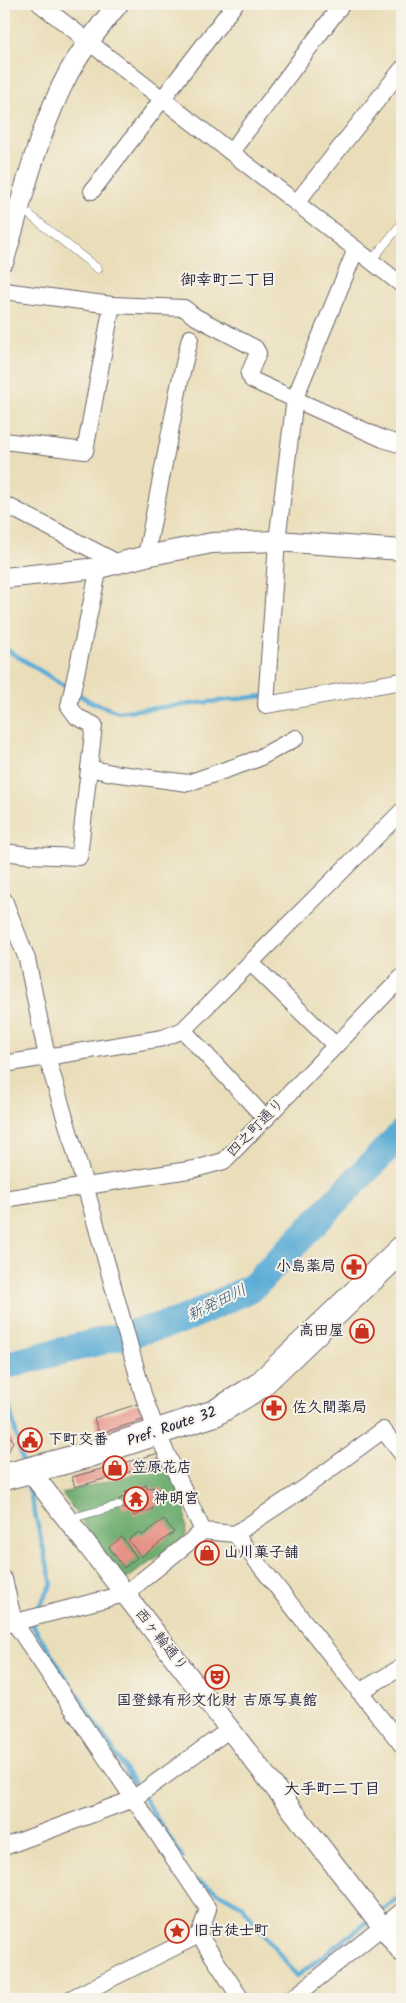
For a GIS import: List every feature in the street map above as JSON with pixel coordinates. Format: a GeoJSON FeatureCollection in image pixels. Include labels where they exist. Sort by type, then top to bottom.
{"type":"FeatureCollection","features":[{"type":"Feature","properties":{"kind":"main road","name":"Pref. Route 32"},"geometry":{"type":"LineString","coordinates":[[4,1477],[30,1471],[215,1414],[259,1386],[402,1249]]}},
{"type":"Feature","properties":{"kind":"street"},"geometry":{"type":"LineString","coordinates":[[40,4],[402,285]]}},
{"type":"Feature","properties":{"kind":"street"},"geometry":{"type":"LineString","coordinates":[[4,260],[44,128],[69,74],[88,41],[118,4]]}},
{"type":"Feature","properties":{"kind":"street"},"geometry":{"type":"LineString","coordinates":[[92,191],[236,4]]}},
{"type":"Feature","properties":{"kind":"street"},"geometry":{"type":"LineString","coordinates":[[231,152],[342,4]]}},
{"type":"Feature","properties":{"kind":"street"},"geometry":{"type":"LineString","coordinates":[[297,202],[402,69]]}},
{"type":"Feature","properties":{"kind":"street"},"geometry":{"type":"LineString","coordinates":[[356,249],[295,398],[277,541],[266,705],[402,681]]}},
{"type":"Feature","properties":{"kind":"street"},"geometry":{"type":"LineString","coordinates":[[4,291],[112,306],[184,308],[194,316],[255,348],[258,352],[248,374],[252,380],[383,439],[402,444]]}},
{"type":"Feature","properties":{"kind":"street"},"geometry":{"type":"LineString","coordinates":[[4,441],[85,451],[112,306]]}},
{"type":"Feature","properties":{"kind":"street"},"geometry":{"type":"LineString","coordinates":[[146,556],[190,338]]}},
{"type":"Feature","properties":{"kind":"street"},"geometry":{"type":"LineString","coordinates":[[4,504],[118,563]]}},
{"type":"Feature","properties":{"kind":"street"},"geometry":{"type":"LineString","coordinates":[[4,578],[98,568],[212,543],[277,541],[402,550]]}},
{"type":"Feature","properties":{"kind":"street"},"geometry":{"type":"LineString","coordinates":[[4,852],[28,856],[79,857],[94,725],[77,717],[69,706],[98,568]]}},
{"type":"Feature","properties":{"kind":"street"},"geometry":{"type":"LineString","coordinates":[[89,768],[188,783],[257,759],[296,738]]}},
{"type":"Feature","properties":{"kind":"street"},"geometry":{"type":"LineString","coordinates":[[4,1064],[163,1038],[183,1030],[402,811]]}},
{"type":"Feature","properties":{"kind":"street"},"geometry":{"type":"LineString","coordinates":[[4,900],[27,960],[47,1057],[86,1185],[143,1394],[157,1433],[203,1531]]}},
{"type":"Feature","properties":{"kind":"street"},"geometry":{"type":"LineString","coordinates":[[251,963],[335,1045]]}},
{"type":"Feature","properties":{"kind":"street","name":"四之町通り"},"geometry":{"type":"LineString","coordinates":[[7,1198],[195,1169],[224,1161],[402,977]]}},
{"type":"Feature","properties":{"kind":"street"},"geometry":{"type":"LineString","coordinates":[[183,1030],[266,1118]]}},
{"type":"Feature","properties":{"kind":"street"},"geometry":{"type":"LineString","coordinates":[[9,1624],[125,1594],[203,1531],[235,1534],[303,1489],[383,1430],[402,1454]]}},
{"type":"Feature","properties":{"kind":"street","name":"西ヶ輪通り"},"geometry":{"type":"LineString","coordinates":[[30,1471],[402,1952]]}},
{"type":"Feature","properties":{"kind":"street"},"geometry":{"type":"LineString","coordinates":[[235,1534],[402,1745]]}},
{"type":"Feature","properties":{"kind":"street"},"geometry":{"type":"LineString","coordinates":[[4,1579],[9,1624],[133,1798],[208,1909],[199,1935],[70,1999]]}},
{"type":"Feature","properties":{"kind":"street"},"geometry":{"type":"LineString","coordinates":[[359,1692],[402,1667]]}},
{"type":"Feature","properties":{"kind":"street"},"geometry":{"type":"LineString","coordinates":[[4,1848],[133,1798],[230,1729]]}},
{"type":"Feature","properties":{"kind":"street"},"geometry":{"type":"LineString","coordinates":[[292,1999],[402,1911]]}},
{"type":"Feature","properties":{"kind":"street"},"geometry":{"type":"LineString","coordinates":[[199,1935],[241,1999]]}},
{"type":"Feature","properties":{"kind":"lane"},"geometry":{"type":"LineString","coordinates":[[20,207],[98,270]]}},
{"type":"Feature","properties":{"kind":"lane"},"geometry":{"type":"LineString","coordinates":[[371,260],[402,224]]}},
{"type":"Feature","properties":{"kind":"lane"},"geometry":{"type":"LineString","coordinates":[[76,1517],[119,1505]]}},
{"type":"Feature","properties":{"kind":"path"},"geometry":{"type":"LineString","coordinates":[[4,1164],[7,1198]]}},
{"type":"Feature","properties":{"kind":"green space"},"geometry":{"type":"Polygon","coordinates":[[[170,1465],[185,1502],[186,1536],[124,1581],[62,1493],[170,1465]]]}},
{"type":"Feature","properties":{"kind":"building"},"geometry":{"type":"Polygon","coordinates":[[[144,1402],[149,1418],[99,1434],[94,1418],[144,1402]]]}},
{"type":"Feature","properties":{"kind":"building"},"geometry":{"type":"Polygon","coordinates":[[[4,1432],[13,1441],[9,1451],[4,1454],[4,1432]]]}},
{"type":"Feature","properties":{"kind":"building"},"geometry":{"type":"Polygon","coordinates":[[[163,1452],[165,1462],[75,1487],[72,1477],[163,1452]]]}},
{"type":"Feature","properties":{"kind":"building"},"geometry":{"type":"Polygon","coordinates":[[[146,1485],[147,1489],[153,1487],[154,1490],[162,1488],[166,1498],[157,1501],[158,1505],[152,1507],[153,1509],[134,1516],[130,1507],[123,1509],[119,1499],[126,1496],[125,1492],[146,1485]]]}},
{"type":"Feature","properties":{"kind":"building"},"geometry":{"type":"Polygon","coordinates":[[[164,1519],[174,1532],[141,1557],[128,1540],[139,1532],[142,1535],[164,1519]]]}},
{"type":"Feature","properties":{"kind":"building"},"geometry":{"type":"Polygon","coordinates":[[[122,1537],[137,1558],[124,1568],[109,1547],[122,1537]]]}},
{"type":"Feature","properties":{"kind":"waterway"},"geometry":{"type":"LineString","coordinates":[[4,648],[68,688]]}},
{"type":"Feature","properties":{"kind":"waterway"},"geometry":{"type":"LineString","coordinates":[[75,692],[89,701],[118,712],[264,696]]}},
{"type":"Feature","properties":{"kind":"waterway","name":"新発田川"},"geometry":{"type":"LineString","coordinates":[[4,1363],[7,1365],[180,1321],[253,1287],[402,1133]]}},
{"type":"Feature","properties":{"kind":"waterway"},"geometry":{"type":"LineString","coordinates":[[4,1377],[7,1365]]}},
{"type":"Feature","properties":{"kind":"waterway"},"geometry":{"type":"LineString","coordinates":[[4,1384],[23,1463]]}},
{"type":"Feature","properties":{"kind":"waterway"},"geometry":{"type":"LineString","coordinates":[[27,1481],[52,1584],[35,1613]]}},
{"type":"Feature","properties":{"kind":"waterway"},"geometry":{"type":"LineString","coordinates":[[30,1621],[139,1791]]}},
{"type":"Feature","properties":{"kind":"waterway"},"geometry":{"type":"LineString","coordinates":[[143,1797],[183,1858]]}},
{"type":"Feature","properties":{"kind":"waterway"},"geometry":{"type":"LineString","coordinates":[[198,1881],[241,1905],[297,1976],[370,1920]]}},
{"type":"Feature","properties":{"kind":"waterway"},"geometry":{"type":"LineString","coordinates":[[378,1914],[402,1895]]}},
{"type":"Feature","properties":{"kind":"place","name":"小島薬局"},"geometry":{"type":"Point","coordinates":[354,1267]}},
{"type":"Feature","properties":{"kind":"place","name":"高田屋"},"geometry":{"type":"Point","coordinates":[362,1331]}},
{"type":"Feature","properties":{"kind":"place","name":"佐久間薬局"},"geometry":{"type":"Point","coordinates":[274,1408]}},
{"type":"Feature","properties":{"kind":"place","name":"下町交番"},"geometry":{"type":"Point","coordinates":[30,1440]}},
{"type":"Feature","properties":{"kind":"place","name":"笠原花店"},"geometry":{"type":"Point","coordinates":[115,1468]}},
{"type":"Feature","properties":{"kind":"place","name":"神明宮"},"geometry":{"type":"Point","coordinates":[136,1499]}},
{"type":"Feature","properties":{"kind":"place","name":"山川菓子舗"},"geometry":{"type":"Point","coordinates":[207,1553]}},
{"type":"Feature","properties":{"kind":"place","name":"国登録有形文化財 吉原写真館"},"geometry":{"type":"Point","coordinates":[217,1677]}},
{"type":"Feature","properties":{"kind":"place","name":"旧古徒士町"},"geometry":{"type":"Point","coordinates":[177,1931]}},
{"type":"Feature","properties":{"kind":"district","name":"御幸町二丁目"},"geometry":{"type":"Point","coordinates":[228,280]}},
{"type":"Feature","properties":{"kind":"district","name":"大手町二丁目"},"geometry":{"type":"Point","coordinates":[332,1789]}}]}
